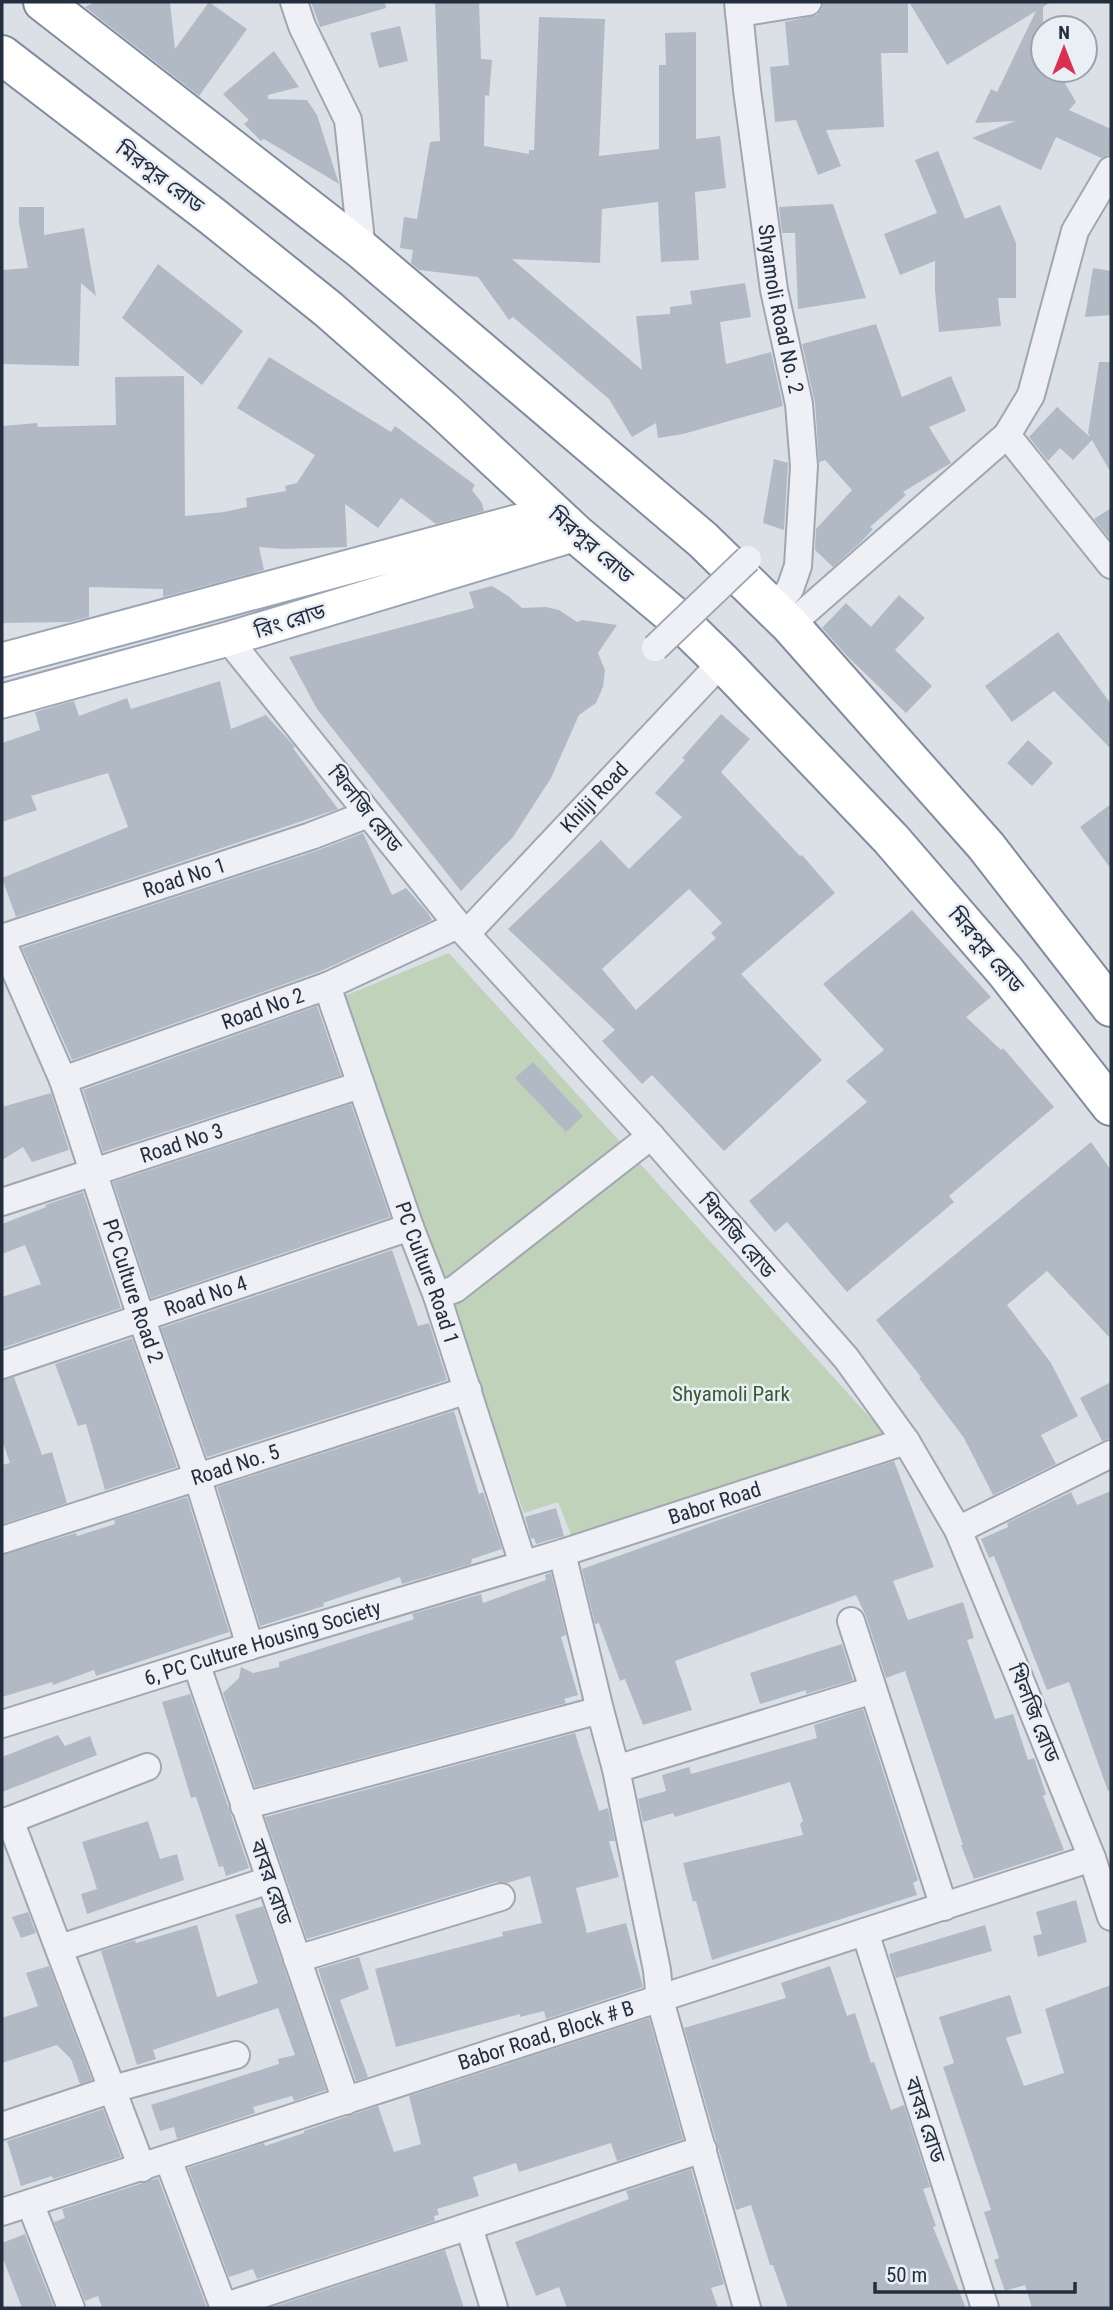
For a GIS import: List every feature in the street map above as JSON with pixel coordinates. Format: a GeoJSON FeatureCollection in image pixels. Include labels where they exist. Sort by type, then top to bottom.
{"type":"FeatureCollection","features":[{"type":"Feature","properties":{"kind":"highway"},"geometry":{"type":"LineString","coordinates":[[43,2],[362,250],[703,540],[781,617],[986,846],[1111,1007]]}},
{"type":"Feature","properties":{"kind":"highway","name":"মিরপুর রোড"},"geometry":{"type":"LineString","coordinates":[[2,55],[328,309],[443,410],[565,523],[668,635],[722,662],[891,839],[1005,971],[1111,1106]]}},
{"type":"Feature","properties":{"kind":"main road","name":"রিং রোড"},"geometry":{"type":"LineString","coordinates":[[2,701],[228,639],[565,523]]}},
{"type":"Feature","properties":{"kind":"main road","name":"রিং রোড"},"geometry":{"type":"LineString","coordinates":[[2,660],[565,523]]}},
{"type":"Feature","properties":{"kind":"street"},"geometry":{"type":"LineString","coordinates":[[294,2],[302,26],[348,120],[362,250]]}},
{"type":"Feature","properties":{"kind":"street"},"geometry":{"type":"LineString","coordinates":[[738,7],[808,2]]}},
{"type":"Feature","properties":{"kind":"street","name":"Shyamoli Road No. 2"},"geometry":{"type":"LineString","coordinates":[[738,7],[774,290],[799,404],[804,466],[798,566],[781,617]]}},
{"type":"Feature","properties":{"kind":"street"},"geometry":{"type":"LineString","coordinates":[[781,617],[1007,435],[1031,395],[1075,231],[1111,170]]}},
{"type":"Feature","properties":{"kind":"street"},"geometry":{"type":"LineString","coordinates":[[1007,435],[1111,565]]}},
{"type":"Feature","properties":{"kind":"street"},"geometry":{"type":"LineString","coordinates":[[668,635],[748,559]]}},
{"type":"Feature","properties":{"kind":"street","name":"খিলজি রোড"},"geometry":{"type":"LineString","coordinates":[[228,639],[462,929],[651,1136],[846,1358],[906,1441],[958,1530],[1091,1858],[1111,1917]]}},
{"type":"Feature","properties":{"kind":"street","name":"Khilji Road"},"geometry":{"type":"LineString","coordinates":[[462,929],[722,662]]}},
{"type":"Feature","properties":{"kind":"street","name":"Road No 1"},"geometry":{"type":"LineString","coordinates":[[2,939],[368,814]]}},
{"type":"Feature","properties":{"kind":"street","name":"Road No 2"},"geometry":{"type":"LineString","coordinates":[[63,1080],[327,986],[462,929]]}},
{"type":"Feature","properties":{"kind":"street","name":"PC Culture Road 2"},"geometry":{"type":"LineString","coordinates":[[2,939],[63,1080],[197,1476],[250,1646]]}},
{"type":"Feature","properties":{"kind":"street","name":"PC Culture Road 1"},"geometry":{"type":"LineString","coordinates":[[327,986],[410,1227],[437,1296],[523,1564]]}},
{"type":"Feature","properties":{"kind":"street","name":"Road No 3"},"geometry":{"type":"LineString","coordinates":[[2,1202],[360,1085]]}},
{"type":"Feature","properties":{"kind":"street"},"geometry":{"type":"LineString","coordinates":[[437,1296],[455,1289],[651,1136]]}},
{"type":"Feature","properties":{"kind":"street","name":"Road No 4"},"geometry":{"type":"LineString","coordinates":[[2,1365],[410,1227]]}},
{"type":"Feature","properties":{"kind":"street","name":"Road No. 5"},"geometry":{"type":"LineString","coordinates":[[2,1540],[468,1390]]}},
{"type":"Feature","properties":{"kind":"street","name":"Babor Road"},"geometry":{"type":"LineString","coordinates":[[523,1564],[906,1441]]}},
{"type":"Feature","properties":{"kind":"street"},"geometry":{"type":"LineString","coordinates":[[958,1530],[1111,1454]]}},
{"type":"Feature","properties":{"kind":"street"},"geometry":{"type":"LineString","coordinates":[[562,1553],[616,1769],[657,1970],[660,2000],[747,2308]]}},
{"type":"Feature","properties":{"kind":"street","name":"6, PC Culture Housing Society"},"geometry":{"type":"LineString","coordinates":[[2,1724],[523,1564]]}},
{"type":"Feature","properties":{"kind":"street"},"geometry":{"type":"LineString","coordinates":[[851,1621],[944,1907]]}},
{"type":"Feature","properties":{"kind":"street","name":"বাবর রোড"},"geometry":{"type":"LineString","coordinates":[[195,1663],[346,2101]]}},
{"type":"Feature","properties":{"kind":"street"},"geometry":{"type":"LineString","coordinates":[[616,1769],[873,1690]]}},
{"type":"Feature","properties":{"kind":"street"},"geometry":{"type":"LineString","coordinates":[[244,1806],[600,1710]]}},
{"type":"Feature","properties":{"kind":"street"},"geometry":{"type":"LineString","coordinates":[[142,2168],[60,1948],[6,1822],[147,1768]]}},
{"type":"Feature","properties":{"kind":"street","name":"Babor Road, Block # B"},"geometry":{"type":"LineString","coordinates":[[2,2213],[1091,1858]]}},
{"type":"Feature","properties":{"kind":"street"},"geometry":{"type":"LineString","coordinates":[[60,1948],[270,1880]]}},
{"type":"Feature","properties":{"kind":"street"},"geometry":{"type":"LineString","coordinates":[[297,1959],[501,1897]]}},
{"type":"Feature","properties":{"kind":"street","name":"বাবর রোড"},"geometry":{"type":"LineString","coordinates":[[865,1932],[985,2308]]}},
{"type":"Feature","properties":{"kind":"street"},"geometry":{"type":"LineString","coordinates":[[2,2126],[113,2089],[236,2055]]}},
{"type":"Feature","properties":{"kind":"street"},"geometry":{"type":"LineString","coordinates":[[168,2159],[223,2308],[703,2149]]}},
{"type":"Feature","properties":{"kind":"street"},"geometry":{"type":"LineString","coordinates":[[30,2203],[71,2308]]}},
{"type":"Feature","properties":{"kind":"street"},"geometry":{"type":"LineString","coordinates":[[469,2227],[494,2308]]}},
{"type":"Feature","properties":{"kind":"green space","name":"Shyamoli Park"},"geometry":{"type":"Polygon","coordinates":[[[449,953],[884,1433],[573,1540],[558,1502],[524,1513],[342,997],[449,953]]]}},
{"type":"Feature","properties":{"kind":"building"},"geometry":{"type":"Polygon","coordinates":[[[95,2],[170,2],[175,49],[209,2],[247,29],[199,96],[85,7],[95,2]]]}},
{"type":"Feature","properties":{"kind":"building"},"geometry":{"type":"Polygon","coordinates":[[[311,2],[385,2],[386,8],[320,27],[311,2]]]}},
{"type":"Feature","properties":{"kind":"building"},"geometry":{"type":"Polygon","coordinates":[[[435,2],[479,2],[481,59],[492,60],[489,96],[485,95],[484,146],[529,154],[529,150],[534,150],[539,17],[605,19],[599,156],[659,149],[659,65],[666,65],[665,33],[696,32],[696,139],[720,136],[726,188],[695,192],[699,260],[661,262],[658,202],[602,209],[600,263],[512,259],[642,370],[636,316],[670,314],[670,307],[692,304],[690,291],[745,283],[751,317],[720,322],[726,364],[771,352],[783,406],[683,434],[658,438],[656,423],[632,437],[609,399],[513,317],[509,320],[478,277],[419,270],[411,263],[413,250],[400,248],[404,217],[417,219],[430,142],[440,141],[435,2]]]}},
{"type":"Feature","properties":{"kind":"building"},"geometry":{"type":"Polygon","coordinates":[[[823,2],[908,2],[908,53],[881,53],[884,127],[826,130],[841,166],[818,175],[796,120],[775,122],[770,67],[789,65],[785,22],[817,15],[823,2]]]}},
{"type":"Feature","properties":{"kind":"building"},"geometry":{"type":"Polygon","coordinates":[[[909,2],[1051,2],[1043,7],[1043,14],[1035,14],[1036,11],[1029,14],[947,65],[909,2]]]}},
{"type":"Feature","properties":{"kind":"building"},"geometry":{"type":"Polygon","coordinates":[[[400,26],[408,61],[379,68],[370,33],[400,26]]]}},
{"type":"Feature","properties":{"kind":"building"},"geometry":{"type":"Polygon","coordinates":[[[1029,26],[1029,84],[1065,84],[1076,102],[1069,110],[1111,129],[1111,154],[1101,158],[1056,137],[1041,170],[972,138],[1015,121],[975,123],[991,89],[997,92],[1029,26]]]}},
{"type":"Feature","properties":{"kind":"building"},"geometry":{"type":"Polygon","coordinates":[[[274,51],[299,87],[268,95],[268,99],[307,100],[317,115],[339,184],[264,139],[261,141],[244,124],[249,120],[223,94],[274,51]]]}},
{"type":"Feature","properties":{"kind":"building"},"geometry":{"type":"Polygon","coordinates":[[[938,151],[965,219],[1000,205],[1016,243],[1016,298],[998,298],[1001,326],[939,332],[935,261],[900,275],[884,234],[937,213],[915,160],[938,151]]]}},
{"type":"Feature","properties":{"kind":"building"},"geometry":{"type":"Polygon","coordinates":[[[833,204],[866,298],[798,309],[795,233],[782,233],[779,207],[833,204]]]}},
{"type":"Feature","properties":{"kind":"building"},"geometry":{"type":"Polygon","coordinates":[[[19,207],[44,207],[44,235],[84,228],[96,296],[81,283],[79,366],[2,364],[2,270],[28,268],[19,223],[19,207]]]}},
{"type":"Feature","properties":{"kind":"building"},"geometry":{"type":"Polygon","coordinates":[[[158,264],[243,331],[202,385],[122,318],[158,264]]]}},
{"type":"Feature","properties":{"kind":"building"},"geometry":{"type":"Polygon","coordinates":[[[1093,268],[1111,271],[1111,315],[1085,317],[1093,268]]]}},
{"type":"Feature","properties":{"kind":"building"},"geometry":{"type":"Polygon","coordinates":[[[876,324],[902,397],[951,376],[966,411],[929,427],[951,463],[903,492],[906,495],[870,527],[873,529],[862,541],[833,567],[815,550],[816,529],[852,490],[825,460],[819,462],[815,403],[802,344],[876,324]]]}},
{"type":"Feature","properties":{"kind":"building"},"geometry":{"type":"Polygon","coordinates":[[[269,357],[391,432],[395,426],[475,485],[472,490],[482,503],[484,511],[436,524],[401,498],[378,528],[345,504],[347,547],[259,547],[264,570],[163,597],[163,589],[89,587],[89,617],[69,622],[2,623],[2,426],[37,423],[38,427],[116,425],[115,377],[184,376],[185,516],[247,507],[246,498],[286,491],[285,486],[297,483],[315,455],[237,408],[269,357]]]}},
{"type":"Feature","properties":{"kind":"building"},"geometry":{"type":"Polygon","coordinates":[[[1099,362],[1111,362],[1111,473],[1092,440],[1073,460],[1060,448],[1048,461],[1029,437],[1057,407],[1090,437],[1088,433],[1099,362]]]}},
{"type":"Feature","properties":{"kind":"building"},"geometry":{"type":"Polygon","coordinates":[[[774,459],[788,463],[784,530],[763,523],[774,459]]]}},
{"type":"Feature","properties":{"kind":"building"},"geometry":{"type":"Polygon","coordinates":[[[1111,508],[1111,540],[1094,519],[1111,508]]]}},
{"type":"Feature","properties":{"kind":"building"},"geometry":{"type":"Polygon","coordinates":[[[492,586],[522,608],[546,607],[559,610],[577,622],[583,620],[617,625],[598,653],[605,670],[603,687],[596,703],[579,715],[551,778],[513,837],[461,891],[317,709],[289,657],[474,608],[469,592],[492,586]]]}},
{"type":"Feature","properties":{"kind":"building"},"geometry":{"type":"Polygon","coordinates":[[[899,595],[925,618],[895,650],[932,686],[906,713],[822,628],[846,603],[871,627],[899,595]]]}},
{"type":"Feature","properties":{"kind":"building"},"geometry":{"type":"Polygon","coordinates":[[[1058,632],[1111,704],[1111,749],[1054,691],[1012,722],[985,686],[1058,632]]]}},
{"type":"Feature","properties":{"kind":"building"},"geometry":{"type":"Polygon","coordinates":[[[220,681],[231,729],[266,715],[295,747],[293,748],[338,809],[16,917],[2,878],[128,827],[108,773],[31,796],[37,810],[2,822],[2,743],[40,730],[35,712],[59,705],[74,701],[79,716],[127,698],[131,709],[220,681]]]}},
{"type":"Feature","properties":{"kind":"building"},"geometry":{"type":"Polygon","coordinates":[[[721,714],[750,739],[721,772],[835,893],[741,974],[822,1060],[724,1151],[652,1075],[642,1084],[602,1041],[615,1030],[508,929],[601,840],[629,869],[682,817],[655,793],[685,760],[682,758],[721,714]],[[689,889],[602,969],[636,1010],[716,938],[711,933],[722,923],[689,889]]]}},
{"type":"Feature","properties":{"kind":"building"},"geometry":{"type":"Polygon","coordinates":[[[1028,740],[1053,763],[1032,786],[1007,763],[1028,740]]]}},
{"type":"Feature","properties":{"kind":"building"},"geometry":{"type":"Polygon","coordinates":[[[1111,804],[1111,869],[1080,827],[1111,804]]]}},
{"type":"Feature","properties":{"kind":"building"},"geometry":{"type":"Polygon","coordinates":[[[363,833],[392,895],[406,888],[432,920],[321,971],[72,1060],[22,948],[363,833]]]}},
{"type":"Feature","properties":{"kind":"building"},"geometry":{"type":"Polygon","coordinates":[[[912,910],[991,997],[966,1017],[1001,1050],[1003,1048],[1054,1107],[949,1196],[954,1202],[847,1292],[787,1222],[775,1232],[749,1201],[867,1102],[846,1081],[884,1050],[823,984],[912,910]]]}},
{"type":"Feature","properties":{"kind":"building"},"geometry":{"type":"Polygon","coordinates":[[[317,1006],[341,1075],[103,1152],[83,1090],[317,1006]]]}},
{"type":"Feature","properties":{"kind":"building"},"geometry":{"type":"Polygon","coordinates":[[[533,1062],[583,1116],[566,1132],[515,1078],[533,1062]]]}},
{"type":"Feature","properties":{"kind":"building"},"geometry":{"type":"Polygon","coordinates":[[[51,1093],[69,1150],[32,1162],[23,1147],[2,1160],[2,1107],[51,1093]]]}},
{"type":"Feature","properties":{"kind":"building"},"geometry":{"type":"Polygon","coordinates":[[[351,1104],[390,1217],[151,1298],[113,1182],[351,1104]]]}},
{"type":"Feature","properties":{"kind":"building"},"geometry":{"type":"Polygon","coordinates":[[[1091,1142],[1111,1170],[1111,1339],[1047,1271],[1007,1305],[1051,1363],[1078,1416],[1041,1435],[1056,1464],[993,1495],[964,1438],[876,1320],[1091,1142]]]}},
{"type":"Feature","properties":{"kind":"building"},"geometry":{"type":"Polygon","coordinates":[[[83,1192],[121,1308],[2,1348],[2,1297],[41,1284],[25,1245],[2,1254],[2,1224],[83,1192]]]}},
{"type":"Feature","properties":{"kind":"building"},"geometry":{"type":"Polygon","coordinates":[[[392,1250],[418,1326],[429,1323],[447,1380],[207,1457],[161,1328],[392,1250]]]}},
{"type":"Feature","properties":{"kind":"building"},"geometry":{"type":"Polygon","coordinates":[[[132,1338],[177,1467],[105,1490],[86,1424],[78,1426],[55,1364],[132,1338]]]}},
{"type":"Feature","properties":{"kind":"building"},"geometry":{"type":"Polygon","coordinates":[[[14,1377],[42,1455],[52,1452],[67,1503],[2,1524],[2,1465],[10,1463],[2,1440],[2,1380],[14,1377]]]}},
{"type":"Feature","properties":{"kind":"building"},"geometry":{"type":"Polygon","coordinates":[[[1111,1382],[1111,1438],[1102,1441],[1080,1398],[1111,1382]]]}},
{"type":"Feature","properties":{"kind":"building"},"geometry":{"type":"Polygon","coordinates":[[[454,1411],[479,1494],[483,1492],[502,1549],[472,1559],[471,1564],[402,1584],[400,1577],[323,1603],[324,1606],[260,1626],[217,1487],[454,1411]]]}},
{"type":"Feature","properties":{"kind":"building"},"geometry":{"type":"Polygon","coordinates":[[[894,1461],[934,1567],[893,1581],[908,1620],[963,1602],[974,1638],[967,1640],[995,1719],[1013,1714],[1028,1760],[1034,1758],[1046,1794],[1043,1796],[1064,1850],[974,1879],[905,1671],[886,1678],[866,1616],[856,1595],[675,1661],[692,1710],[643,1725],[625,1679],[620,1681],[599,1623],[595,1624],[582,1569],[772,1501],[894,1461]]]}},
{"type":"Feature","properties":{"kind":"building"},"geometry":{"type":"Polygon","coordinates":[[[1111,1491],[1111,1790],[1108,1791],[1069,1682],[1047,1690],[994,1556],[989,1558],[981,1539],[1008,1527],[1007,1523],[1071,1492],[1077,1505],[1111,1491]]]}},
{"type":"Feature","properties":{"kind":"building"},"geometry":{"type":"Polygon","coordinates":[[[187,1497],[229,1632],[96,1676],[94,1670],[53,1685],[52,1682],[2,1697],[2,1555],[76,1533],[77,1536],[115,1524],[114,1520],[187,1497]]]}},
{"type":"Feature","properties":{"kind":"building"},"geometry":{"type":"Polygon","coordinates":[[[556,1508],[564,1536],[536,1544],[534,1538],[531,1539],[525,1517],[556,1508]]]}},
{"type":"Feature","properties":{"kind":"building"},"geometry":{"type":"Polygon","coordinates":[[[551,1573],[566,1635],[561,1637],[578,1695],[564,1699],[566,1703],[255,1787],[223,1693],[239,1678],[241,1667],[253,1673],[279,1667],[279,1662],[414,1619],[412,1614],[481,1594],[483,1603],[546,1580],[545,1575],[551,1573]]]}},
{"type":"Feature","properties":{"kind":"building"},"geometry":{"type":"Polygon","coordinates":[[[842,1644],[853,1680],[760,1704],[750,1673],[842,1644]]]}},
{"type":"Feature","properties":{"kind":"building"},"geometry":{"type":"Polygon","coordinates":[[[190,1694],[249,1868],[226,1876],[223,1866],[219,1867],[196,1797],[191,1798],[162,1702],[190,1694]]]}},
{"type":"Feature","properties":{"kind":"building"},"geometry":{"type":"Polygon","coordinates":[[[863,1709],[918,1880],[913,1883],[917,1895],[712,1960],[683,1863],[803,1835],[800,1824],[803,1821],[790,1782],[675,1817],[673,1813],[643,1822],[638,1799],[666,1791],[662,1775],[689,1767],[691,1774],[817,1738],[814,1725],[863,1709]]]}},
{"type":"Feature","properties":{"kind":"building"},"geometry":{"type":"Polygon","coordinates":[[[575,1733],[599,1811],[608,1808],[615,1841],[609,1841],[619,1877],[576,1888],[587,1933],[626,1923],[643,1987],[546,2019],[544,2011],[520,2017],[520,2014],[396,2047],[375,1969],[503,1936],[502,1932],[542,1923],[530,1876],[507,1883],[496,1882],[307,1939],[265,1817],[575,1733]]]}},
{"type":"Feature","properties":{"kind":"building"},"geometry":{"type":"Polygon","coordinates":[[[58,1735],[65,1746],[90,1736],[97,1755],[2,1792],[2,1757],[58,1735]]]}},
{"type":"Feature","properties":{"kind":"building"},"geometry":{"type":"Polygon","coordinates":[[[148,1821],[160,1859],[177,1854],[184,1880],[87,1914],[81,1894],[97,1889],[82,1842],[148,1821]]]}},
{"type":"Feature","properties":{"kind":"building"},"geometry":{"type":"Polygon","coordinates":[[[1076,1900],[1087,1942],[1038,1957],[1033,1936],[1042,1934],[1036,1912],[1076,1900]]]}},
{"type":"Feature","properties":{"kind":"building"},"geometry":{"type":"Polygon","coordinates":[[[263,1906],[326,2090],[294,2101],[292,2096],[253,2107],[255,2113],[177,2139],[174,2127],[160,2131],[151,2105],[279,2064],[278,2059],[295,2055],[278,2008],[153,2050],[156,2059],[137,2065],[101,1951],[197,1925],[217,1997],[258,1983],[235,1915],[263,1906]]]}},
{"type":"Feature","properties":{"kind":"building"},"geometry":{"type":"Polygon","coordinates":[[[28,1912],[36,1933],[21,1938],[12,1917],[28,1912]]]}},
{"type":"Feature","properties":{"kind":"building"},"geometry":{"type":"Polygon","coordinates":[[[985,1925],[992,1951],[896,1978],[889,1954],[985,1925]]]}},
{"type":"Feature","properties":{"kind":"building"},"geometry":{"type":"Polygon","coordinates":[[[359,1957],[369,1989],[340,2000],[368,2077],[356,2081],[318,1969],[359,1957]]]}},
{"type":"Feature","properties":{"kind":"building"},"geometry":{"type":"Polygon","coordinates":[[[49,1966],[92,2080],[80,2084],[71,2059],[57,2045],[2,2063],[2,2018],[38,2006],[26,1973],[49,1966]]]}},
{"type":"Feature","properties":{"kind":"building"},"geometry":{"type":"Polygon","coordinates":[[[830,1966],[847,2016],[855,2013],[871,2063],[874,2062],[891,2110],[904,2105],[930,2187],[923,2189],[936,2226],[933,2227],[966,2308],[788,2308],[773,2265],[770,2265],[751,2205],[736,2210],[684,2028],[786,1998],[781,1983],[830,1966]]]}},
{"type":"Feature","properties":{"kind":"building"},"geometry":{"type":"Polygon","coordinates":[[[1111,1985],[1111,2308],[1032,2308],[1025,2285],[1005,2291],[994,2260],[999,2258],[984,2212],[991,2210],[943,2067],[954,2063],[939,2017],[1010,1995],[1022,2033],[1006,2038],[1024,2086],[1064,2073],[1045,2009],[1111,1985]]]}},
{"type":"Feature","properties":{"kind":"building"},"geometry":{"type":"Polygon","coordinates":[[[649,2018],[683,2139],[617,2161],[611,2143],[519,2172],[516,2163],[473,2177],[479,2196],[437,2209],[439,2215],[434,2216],[435,2221],[257,2279],[253,2269],[229,2277],[188,2168],[264,2143],[265,2146],[378,2106],[394,2152],[421,2144],[409,2096],[649,2018]]]}},
{"type":"Feature","properties":{"kind":"building"},"geometry":{"type":"Polygon","coordinates":[[[103,2109],[121,2157],[53,2179],[52,2176],[21,2186],[7,2141],[103,2109]]]}},
{"type":"Feature","properties":{"kind":"building"},"geometry":{"type":"Polygon","coordinates":[[[691,2169],[724,2284],[711,2288],[718,2308],[567,2308],[559,2287],[536,2296],[515,2242],[629,2199],[626,2191],[691,2169]]]}},
{"type":"Feature","properties":{"kind":"building"},"geometry":{"type":"Polygon","coordinates":[[[158,2178],[207,2308],[102,2308],[98,2296],[85,2301],[54,2222],[65,2218],[62,2209],[158,2178]]]}},
{"type":"Feature","properties":{"kind":"building"},"geometry":{"type":"Polygon","coordinates":[[[25,2234],[54,2308],[22,2308],[2,2256],[2,2243],[25,2234]]]}},
{"type":"Feature","properties":{"kind":"building"},"geometry":{"type":"Polygon","coordinates":[[[445,2250],[464,2308],[270,2308],[445,2250]]]}}]}
